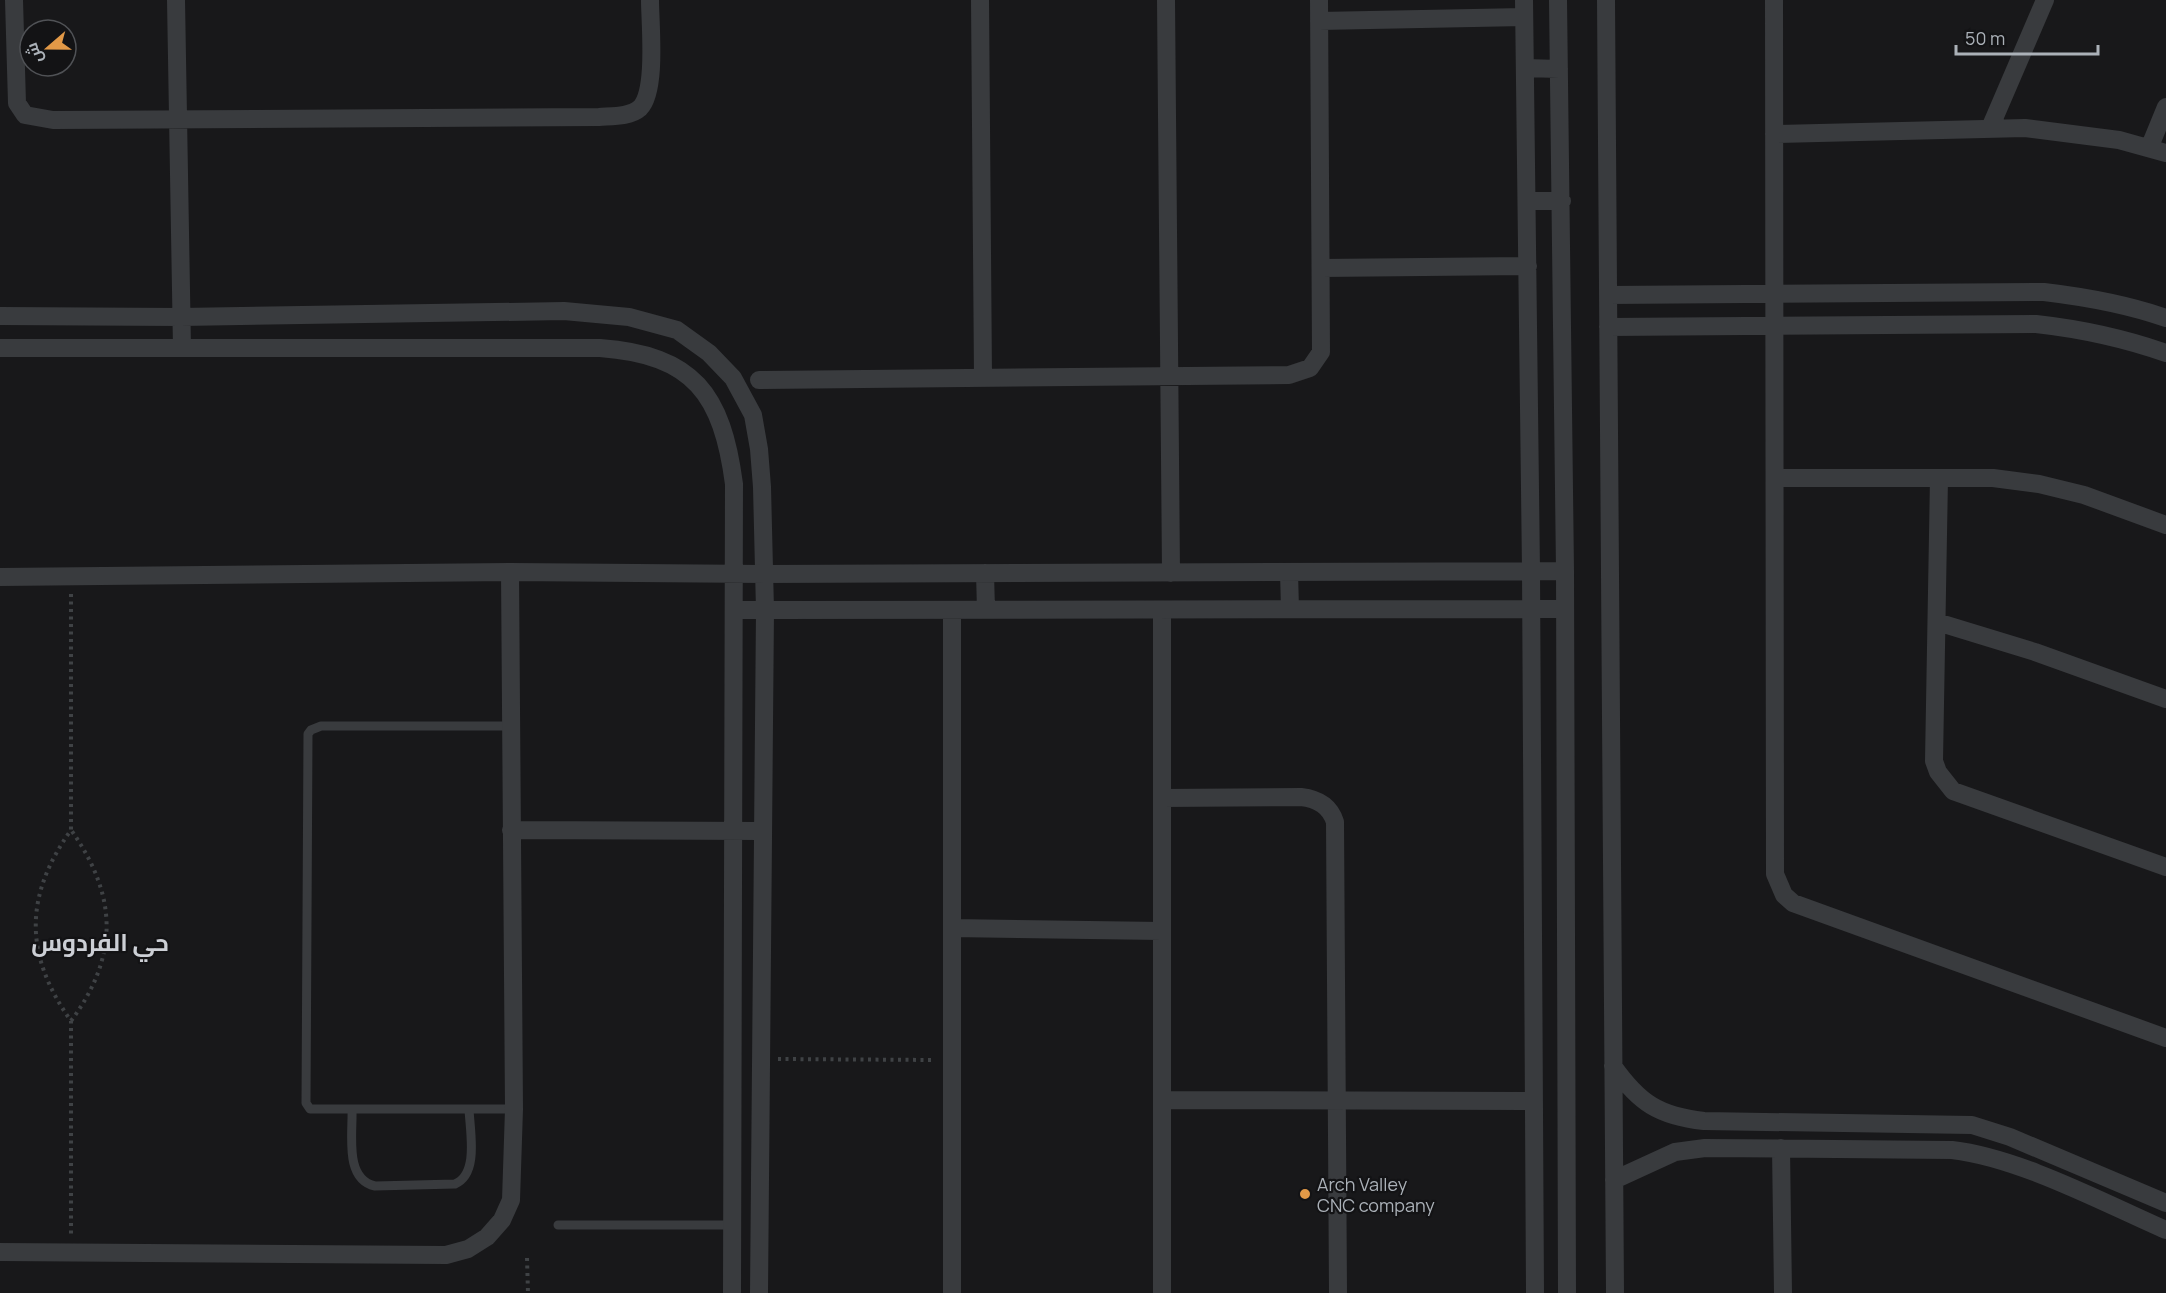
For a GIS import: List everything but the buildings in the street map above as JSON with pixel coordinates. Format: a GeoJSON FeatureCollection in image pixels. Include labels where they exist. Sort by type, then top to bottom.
{"type":"FeatureCollection","features":[{"type":"Feature","properties":{"kind":"street"},"geometry":{"type":"LineString","coordinates":[[14,0],[17,103],[25,115],[53,120],[587,117],[627,114],[640,108],[648,93],[650,0]]}},
{"type":"Feature","properties":{"kind":"street"},"geometry":{"type":"LineString","coordinates":[[176,0],[182,348]]}},
{"type":"Feature","properties":{"kind":"street"},"geometry":{"type":"LineString","coordinates":[[980,0],[983,377]]}},
{"type":"Feature","properties":{"kind":"street"},"geometry":{"type":"LineString","coordinates":[[1166,0],[1171,573]]}},
{"type":"Feature","properties":{"kind":"street"},"geometry":{"type":"LineString","coordinates":[[759,380],[1289,375],[1310,368],[1321,352],[1319,0]]}},
{"type":"Feature","properties":{"kind":"street"},"geometry":{"type":"LineString","coordinates":[[1558,0],[1565,571],[1564,898],[1567,1293]]}},
{"type":"Feature","properties":{"kind":"street"},"geometry":{"type":"LineString","coordinates":[[1606,0],[1615,1293]]}},
{"type":"Feature","properties":{"kind":"street"},"geometry":{"type":"LineString","coordinates":[[1774,0],[1775,874],[1784,895],[1792,903],[2166,1038]]}},
{"type":"Feature","properties":{"kind":"street"},"geometry":{"type":"LineString","coordinates":[[1990,128],[2038,2]]}},
{"type":"Feature","properties":{"kind":"street"},"geometry":{"type":"LineString","coordinates":[[1319,21],[1524,9],[1531,571],[1534,1293]]}},
{"type":"Feature","properties":{"kind":"street"},"geometry":{"type":"LineString","coordinates":[[1525,68],[1560,69]]}},
{"type":"Feature","properties":{"kind":"street"},"geometry":{"type":"LineString","coordinates":[[1774,134],[1990,128],[2077,133],[2158,149],[2166,107]]}},
{"type":"Feature","properties":{"kind":"street"},"geometry":{"type":"LineString","coordinates":[[1528,201],[1562,201]]}},
{"type":"Feature","properties":{"kind":"street"},"geometry":{"type":"LineString","coordinates":[[1321,268],[1528,266]]}},
{"type":"Feature","properties":{"kind":"street"},"geometry":{"type":"LineString","coordinates":[[1608,296],[2044,292],[2091,298],[2137,308],[2166,318]]}},
{"type":"Feature","properties":{"kind":"street"},"geometry":{"type":"LineString","coordinates":[[0,316],[181,317],[564,311],[653,322],[677,330],[694,341],[733,378],[753,415],[762,487],[765,610],[759,1293]]}},
{"type":"Feature","properties":{"kind":"street"},"geometry":{"type":"LineString","coordinates":[[381,346],[382,315]]}},
{"type":"Feature","properties":{"kind":"street"},"geometry":{"type":"LineString","coordinates":[[1608,327],[2036,324],[2083,330],[2130,340],[2166,353]]}},
{"type":"Feature","properties":{"kind":"street"},"geometry":{"type":"LineString","coordinates":[[0,348],[565,346],[632,350],[659,358],[684,372],[705,392],[719,416],[729,445],[734,484],[734,1225],[732,1293]]}},
{"type":"Feature","properties":{"kind":"street"},"geometry":{"type":"LineString","coordinates":[[1775,478],[1993,478],[2039,484],[2084,495],[2166,525]]}},
{"type":"Feature","properties":{"kind":"street"},"geometry":{"type":"LineString","coordinates":[[1940,478],[1934,761],[1944,783],[1953,791],[2166,867]]}},
{"type":"Feature","properties":{"kind":"street"},"geometry":{"type":"LineString","coordinates":[[0,577],[510,572],[764,574],[1565,571]]}},
{"type":"Feature","properties":{"kind":"street"},"geometry":{"type":"LineString","coordinates":[[0,1252],[446,1255],[468,1249],[487,1238],[502,1220],[512,1200],[514,1109],[510,572]]}},
{"type":"Feature","properties":{"kind":"street"},"geometry":{"type":"LineString","coordinates":[[1289,572],[1290,609]]}},
{"type":"Feature","properties":{"kind":"street"},"geometry":{"type":"LineString","coordinates":[[985,573],[986,609]]}},
{"type":"Feature","properties":{"kind":"street"},"geometry":{"type":"LineString","coordinates":[[1162,609],[1162,1293]]}},
{"type":"Feature","properties":{"kind":"street"},"geometry":{"type":"LineString","coordinates":[[734,610],[1564,609]]}},
{"type":"Feature","properties":{"kind":"street"},"geometry":{"type":"LineString","coordinates":[[952,610],[952,1293]]}},
{"type":"Feature","properties":{"kind":"street"},"geometry":{"type":"LineString","coordinates":[[1937,622],[2035,652],[2166,699]]}},
{"type":"Feature","properties":{"kind":"street"},"geometry":{"type":"LineString","coordinates":[[1162,798],[1310,798],[1319,801],[1333,813],[1335,822],[1338,1293]]}},
{"type":"Feature","properties":{"kind":"street"},"geometry":{"type":"LineString","coordinates":[[511,830],[762,831]]}},
{"type":"Feature","properties":{"kind":"street"},"geometry":{"type":"LineString","coordinates":[[1533,899],[1564,898]]}},
{"type":"Feature","properties":{"kind":"street"},"geometry":{"type":"LineString","coordinates":[[952,927],[1162,932]]}},
{"type":"Feature","properties":{"kind":"street"},"geometry":{"type":"LineString","coordinates":[[1613,1066],[1629,1089],[1644,1101],[1677,1118],[1704,1121],[1972,1125],[2010,1137],[2166,1203]]}},
{"type":"Feature","properties":{"kind":"street"},"geometry":{"type":"LineString","coordinates":[[1162,1100],[1533,1101]]}},
{"type":"Feature","properties":{"kind":"street"},"geometry":{"type":"LineString","coordinates":[[734,1143],[762,1143]]}},
{"type":"Feature","properties":{"kind":"street"},"geometry":{"type":"LineString","coordinates":[[1614,1180],[1675,1152],[1705,1148],[1972,1152],[2011,1163],[2166,1230]]}},
{"type":"Feature","properties":{"kind":"street"},"geometry":{"type":"LineString","coordinates":[[1781,1148],[1783,1293]]}},
{"type":"Feature","properties":{"kind":"street"},"geometry":{"type":"LineString","coordinates":[[1534,1164],[1565,1163]]}},
{"type":"Feature","properties":{"kind":"lane"},"geometry":{"type":"LineString","coordinates":[[510,726],[321,726],[310,730],[308,734],[306,1103],[310,1109],[514,1109]]}},
{"type":"Feature","properties":{"kind":"lane"},"geometry":{"type":"LineString","coordinates":[[352,1109],[354,1168],[358,1177],[366,1184],[375,1186],[455,1184],[463,1181],[468,1175],[470,1164],[469,1109]]}},
{"type":"Feature","properties":{"kind":"lane"},"geometry":{"type":"LineString","coordinates":[[558,1225],[734,1225]]}},
{"type":"Feature","properties":{"kind":"path"},"geometry":{"type":"LineString","coordinates":[[71,575],[71,830],[54,854],[42,881],[36,911],[35,940],[46,979],[54,997],[71,1022],[71,1252]]}},
{"type":"Feature","properties":{"kind":"path"},"geometry":{"type":"LineString","coordinates":[[71,830],[89,855],[101,882],[107,921],[107,941],[100,970],[89,997],[71,1022]]}},
{"type":"Feature","properties":{"kind":"path"},"geometry":{"type":"LineString","coordinates":[[762,1059],[952,1060]]}},
{"type":"Feature","properties":{"kind":"path"},"geometry":{"type":"LineString","coordinates":[[528,1258],[528,1293]]}},
{"type":"Feature","properties":{"kind":"place","name":"Arch Valley CNC company"},"geometry":{"type":"Point","coordinates":[1305,1194]}},
{"type":"Feature","properties":{"kind":"district","name":"حي الفردوس"},"geometry":{"type":"Point","coordinates":[100,941]}}]}
